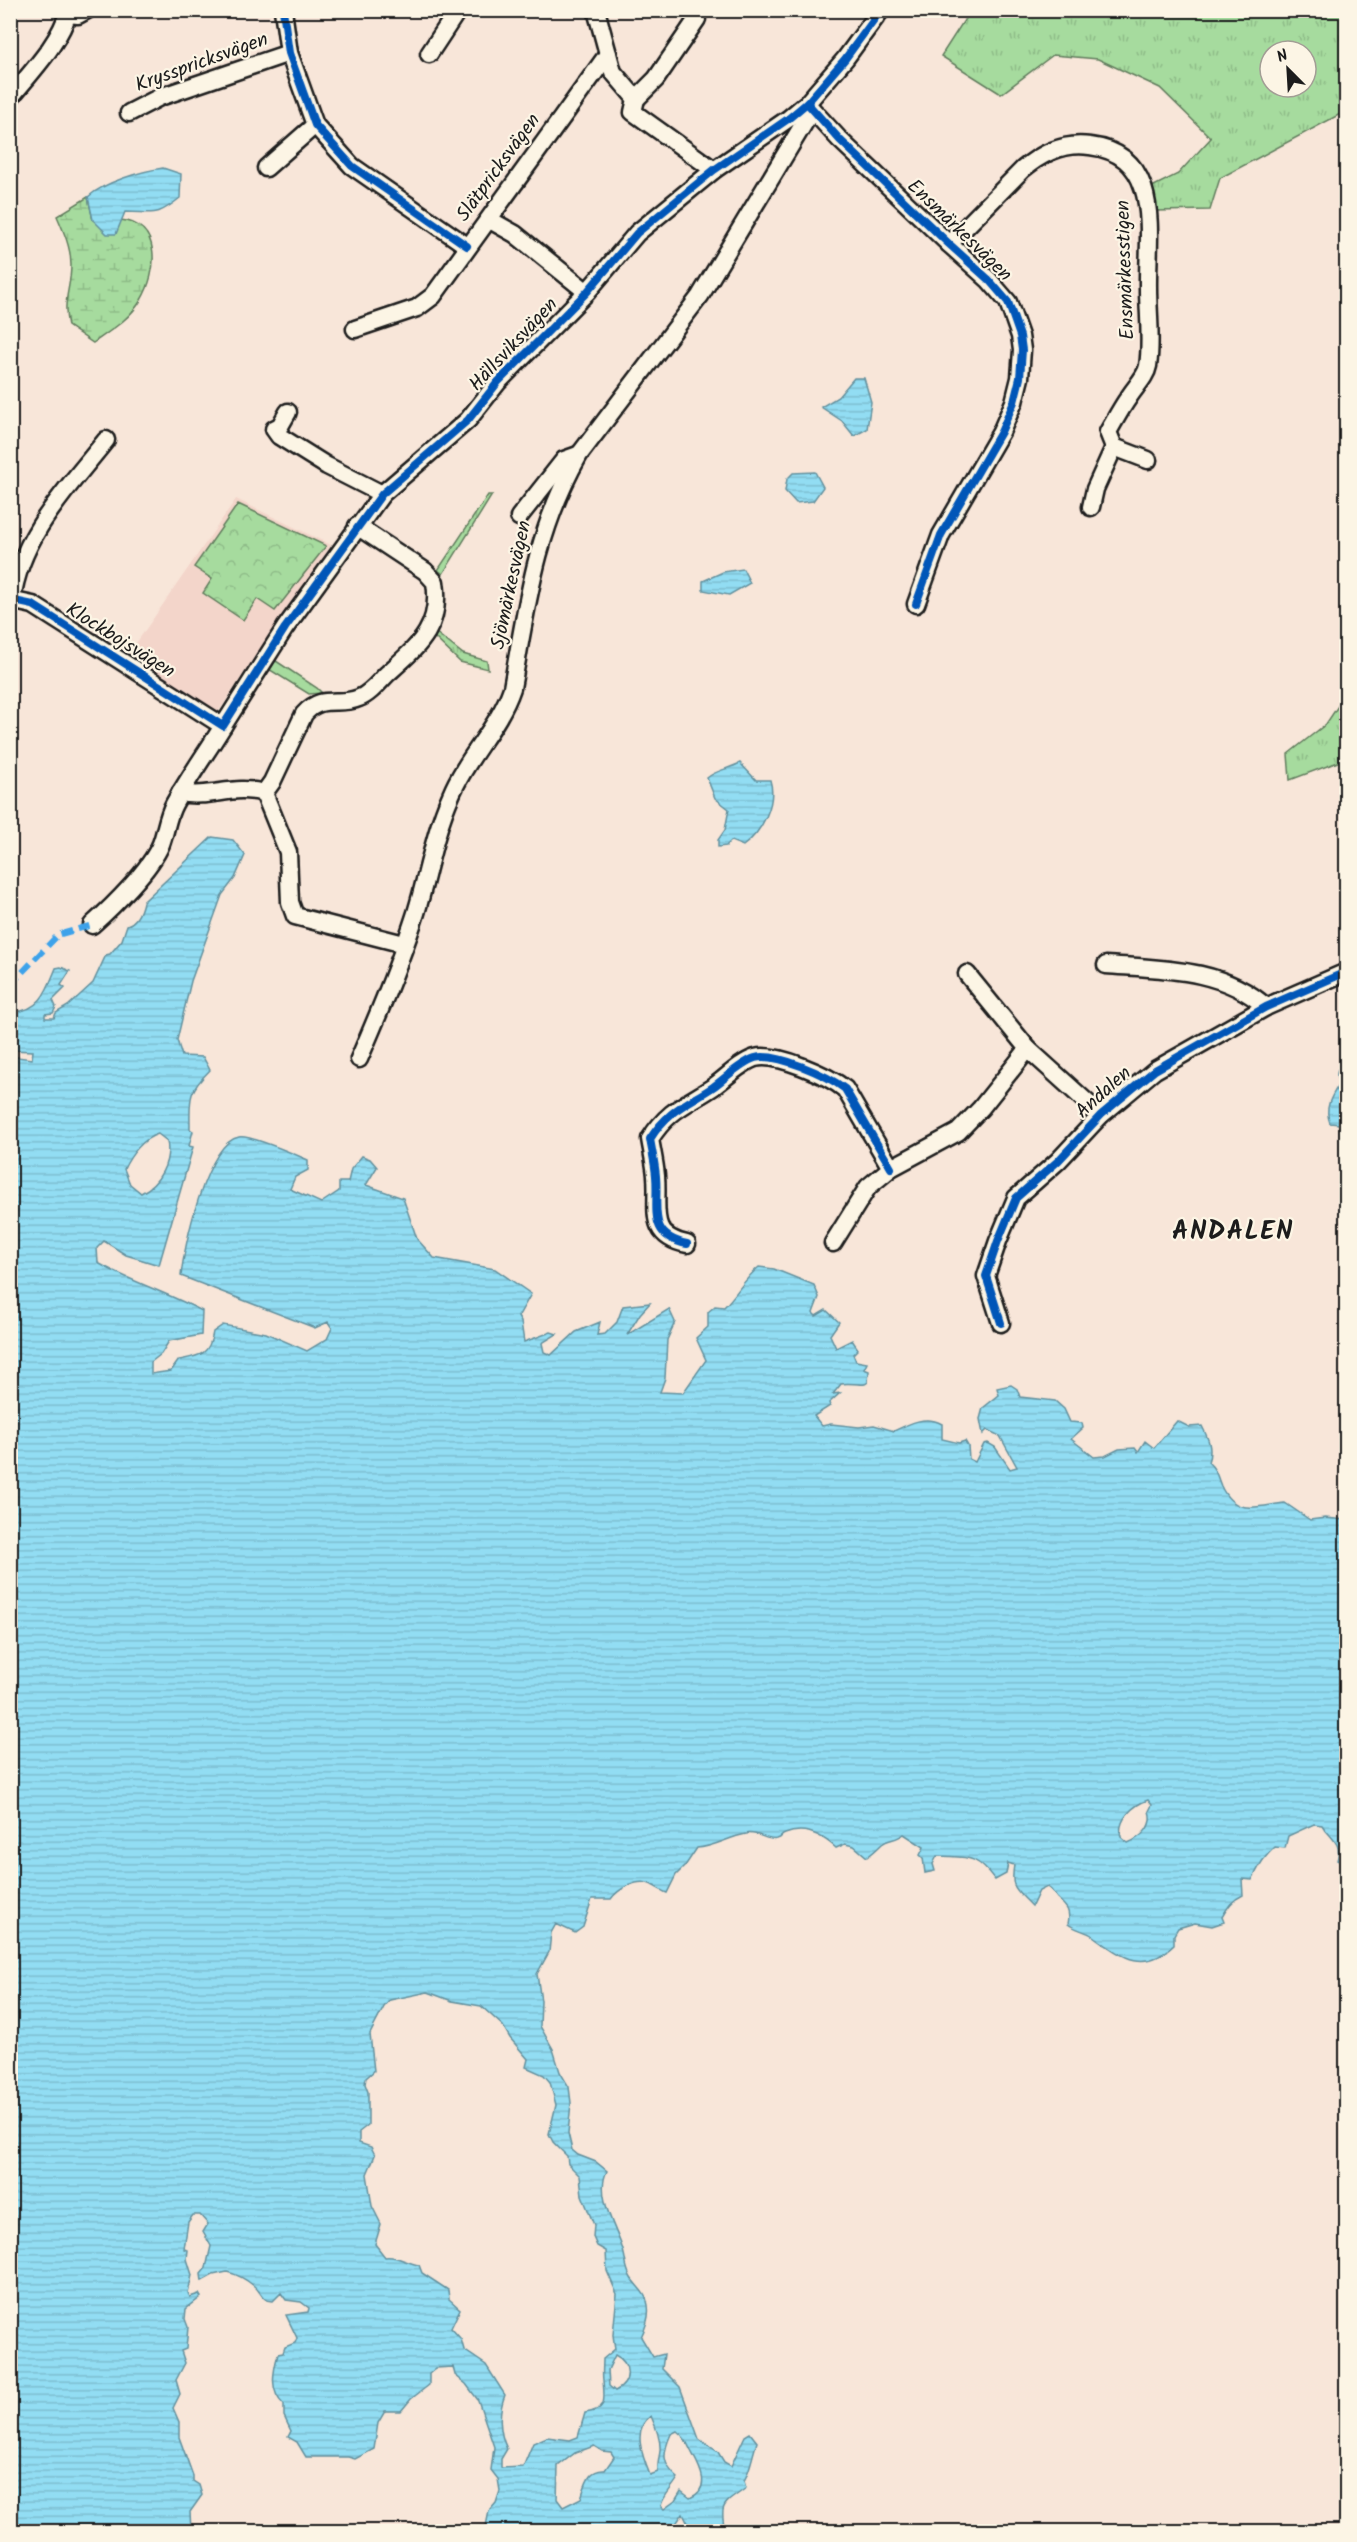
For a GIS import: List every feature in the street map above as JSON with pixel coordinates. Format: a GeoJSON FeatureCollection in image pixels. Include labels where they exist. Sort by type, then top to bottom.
{"type":"FeatureCollection","features":[{"type":"Feature","properties":{"kind":"street"},"geometry":{"type":"LineString","coordinates":[[10,98],[45,54],[69,12],[78,15],[87,10]]}},
{"type":"Feature","properties":{"kind":"street","name":"Krysspricksvägen"},"geometry":{"type":"LineString","coordinates":[[283,10],[290,53],[315,125],[352,166],[467,246]]}},
{"type":"Feature","properties":{"kind":"street"},"geometry":{"type":"LineString","coordinates":[[429,54],[458,10]]}},
{"type":"Feature","properties":{"kind":"street"},"geometry":{"type":"LineString","coordinates":[[596,10],[613,72],[636,99]]}},
{"type":"Feature","properties":{"kind":"street","name":"Hällsviksvägen"},"geometry":{"type":"LineString","coordinates":[[92,925],[110,909],[153,857],[161,845],[169,814],[180,793],[285,628],[382,494],[468,420],[498,382],[587,292],[637,233],[714,170],[788,119],[810,107],[881,10]]}},
{"type":"Feature","properties":{"kind":"street"},"geometry":{"type":"LineString","coordinates":[[698,19],[656,79],[636,99],[633,112],[714,170]]}},
{"type":"Feature","properties":{"kind":"street","name":"Krysspricksvägen"},"geometry":{"type":"LineString","coordinates":[[129,113],[160,97],[290,53]]}},
{"type":"Feature","properties":{"kind":"street","name":"Slätpricksvägen"},"geometry":{"type":"LineString","coordinates":[[355,330],[425,303],[433,296],[608,54]]}},
{"type":"Feature","properties":{"kind":"street","name":"Ensmärkesvägen"},"geometry":{"type":"LineString","coordinates":[[810,107],[948,244],[989,279],[1008,302],[1022,343],[1020,378],[1014,402],[1001,432],[941,535],[916,604]]}},
{"type":"Feature","properties":{"kind":"street","name":"Sjömärkesvägen"},"geometry":{"type":"LineString","coordinates":[[359,1059],[392,982],[415,915],[438,825],[452,791],[506,707],[512,688],[542,536],[559,492],[579,455],[700,296],[810,107]]}},
{"type":"Feature","properties":{"kind":"street"},"geometry":{"type":"LineString","coordinates":[[266,168],[315,125]]}},
{"type":"Feature","properties":{"kind":"street","name":"Ensmärkesstigen"},"geometry":{"type":"LineString","coordinates":[[948,244],[1023,169],[1046,153],[1075,145],[1094,146],[1122,156],[1131,165],[1144,190],[1148,215],[1149,355],[1146,372],[1108,432],[1114,447],[1095,489],[1090,507]]}},
{"type":"Feature","properties":{"kind":"street"},"geometry":{"type":"LineString","coordinates":[[490,220],[542,253],[587,292]]}},
{"type":"Feature","properties":{"kind":"street"},"geometry":{"type":"LineString","coordinates":[[288,412],[279,426],[274,429],[279,436],[327,466],[382,494]]}},
{"type":"Feature","properties":{"kind":"street","name":"Klockbojsvägen"},"geometry":{"type":"LineString","coordinates":[[106,440],[52,507],[23,554],[11,600],[33,605],[223,726]]}},
{"type":"Feature","properties":{"kind":"street"},"geometry":{"type":"LineString","coordinates":[[1114,447],[1149,460]]}},
{"type":"Feature","properties":{"kind":"street"},"geometry":{"type":"LineString","coordinates":[[519,517],[564,460],[579,455]]}},
{"type":"Feature","properties":{"kind":"street"},"geometry":{"type":"LineString","coordinates":[[264,793],[272,782],[304,714],[310,707],[327,701],[353,700],[364,696],[417,647],[431,627],[435,582],[417,566],[357,526]]}},
{"type":"Feature","properties":{"kind":"street"},"geometry":{"type":"LineString","coordinates":[[180,793],[198,797],[249,789],[264,793]]}},
{"type":"Feature","properties":{"kind":"street"},"geometry":{"type":"LineString","coordinates":[[264,793],[288,852],[291,873],[290,902],[295,916],[404,944]]}},
{"type":"Feature","properties":{"kind":"street"},"geometry":{"type":"LineString","coordinates":[[1106,965],[1170,969],[1205,976],[1241,989],[1266,1007]]}},
{"type":"Feature","properties":{"kind":"street","name":"Andalen"},"geometry":{"type":"LineString","coordinates":[[1001,1323],[986,1276],[1016,1198],[1058,1161],[1101,1115],[1155,1070],[1266,1007],[1347,972]]}},
{"type":"Feature","properties":{"kind":"street"},"geometry":{"type":"LineString","coordinates":[[967,974],[1028,1048],[1101,1115]]}},
{"type":"Feature","properties":{"kind":"street"},"geometry":{"type":"LineString","coordinates":[[833,1243],[868,1187],[891,1168],[958,1132],[981,1108],[1028,1048]]}},
{"type":"Feature","properties":{"kind":"street"},"geometry":{"type":"LineString","coordinates":[[687,1244],[670,1239],[661,1231],[656,1218],[656,1178],[650,1138],[660,1123],[681,1104],[711,1088],[755,1058],[777,1059],[836,1082],[845,1089],[891,1168]]}},
{"type":"Feature","properties":{"kind":"shaded area"},"geometry":{"type":"Polygon","coordinates":[[[236,499],[331,545],[218,712],[128,655],[236,499]]]}},
{"type":"Feature","properties":{"kind":"green space"},"geometry":{"type":"Polygon","coordinates":[[[970,11],[1346,11],[1346,111],[1220,178],[1210,210],[1156,211],[1152,187],[1178,174],[1211,138],[1160,88],[1098,59],[1053,55],[1001,94],[941,56],[970,11]]]}},
{"type":"Feature","properties":{"kind":"green space"},"geometry":{"type":"Polygon","coordinates":[[[88,197],[93,220],[116,233],[120,220],[134,223],[150,239],[153,251],[151,276],[141,300],[125,319],[93,343],[68,326],[66,302],[71,259],[67,240],[57,216],[88,197]]]}},
{"type":"Feature","properties":{"kind":"green space"},"geometry":{"type":"Polygon","coordinates":[[[488,495],[492,495],[443,574],[438,570],[488,495]]]}},
{"type":"Feature","properties":{"kind":"green space"},"geometry":{"type":"Polygon","coordinates":[[[238,504],[326,546],[275,611],[257,599],[243,620],[203,593],[212,579],[194,567],[238,504]]]}},
{"type":"Feature","properties":{"kind":"green space"},"geometry":{"type":"Polygon","coordinates":[[[435,632],[463,654],[487,661],[488,669],[460,662],[434,637],[435,632]]]}},
{"type":"Feature","properties":{"kind":"green space"},"geometry":{"type":"Polygon","coordinates":[[[273,659],[322,693],[309,694],[267,668],[273,659]]]}},
{"type":"Feature","properties":{"kind":"green space"},"geometry":{"type":"Polygon","coordinates":[[[1346,697],[1346,759],[1290,780],[1288,754],[1326,724],[1346,697]]]}},
{"type":"Feature","properties":{"kind":"water"},"geometry":{"type":"Polygon","coordinates":[[[163,168],[181,174],[180,198],[172,204],[160,211],[125,212],[116,234],[107,234],[93,220],[88,197],[124,178],[163,168]]]}},
{"type":"Feature","properties":{"kind":"water"},"geometry":{"type":"Polygon","coordinates":[[[854,378],[864,378],[871,402],[867,429],[854,436],[842,421],[821,407],[838,397],[854,378]]]}},
{"type":"Feature","properties":{"kind":"water"},"geometry":{"type":"Polygon","coordinates":[[[815,472],[823,487],[813,501],[796,503],[785,491],[787,479],[793,473],[815,472]]]}},
{"type":"Feature","properties":{"kind":"water"},"geometry":{"type":"Polygon","coordinates":[[[743,569],[750,583],[729,595],[703,590],[703,581],[723,572],[743,569]]]}},
{"type":"Feature","properties":{"kind":"water"},"geometry":{"type":"Polygon","coordinates":[[[740,763],[756,780],[770,780],[772,789],[770,807],[762,825],[743,846],[731,841],[726,846],[718,847],[718,840],[725,830],[729,809],[715,798],[707,778],[740,763]]]}},
{"type":"Feature","properties":{"kind":"water"},"geometry":{"type":"Polygon","coordinates":[[[212,837],[233,840],[245,855],[235,878],[222,895],[191,981],[177,1040],[182,1056],[203,1057],[210,1070],[197,1085],[191,1097],[190,1129],[193,1131],[189,1146],[193,1147],[159,1265],[126,1255],[104,1241],[97,1248],[98,1263],[202,1311],[201,1335],[169,1341],[161,1354],[151,1362],[151,1374],[171,1371],[179,1360],[202,1354],[209,1346],[213,1332],[223,1325],[266,1333],[307,1351],[327,1339],[332,1328],[328,1322],[315,1328],[181,1276],[192,1221],[207,1176],[216,1157],[227,1144],[239,1137],[245,1137],[308,1160],[308,1170],[295,1177],[290,1189],[321,1203],[339,1191],[339,1182],[348,1182],[351,1169],[362,1156],[370,1159],[377,1167],[366,1185],[403,1198],[417,1239],[434,1258],[495,1269],[531,1294],[518,1317],[524,1342],[551,1332],[557,1334],[542,1343],[544,1352],[551,1355],[576,1332],[600,1322],[597,1335],[605,1334],[617,1322],[623,1306],[650,1303],[627,1335],[669,1309],[675,1322],[667,1340],[665,1378],[660,1392],[683,1393],[706,1360],[696,1338],[708,1327],[708,1312],[715,1306],[724,1307],[759,1267],[774,1269],[814,1285],[819,1297],[813,1313],[816,1316],[826,1310],[839,1322],[830,1335],[836,1348],[852,1340],[858,1349],[853,1354],[856,1361],[867,1363],[864,1369],[869,1371],[868,1382],[841,1384],[833,1394],[840,1393],[829,1403],[830,1406],[814,1416],[822,1426],[831,1424],[859,1427],[874,1425],[894,1431],[918,1421],[936,1421],[942,1424],[942,1439],[959,1443],[965,1441],[968,1446],[969,1459],[975,1462],[984,1444],[988,1443],[995,1447],[1010,1469],[1017,1467],[1000,1436],[987,1430],[983,1434],[980,1419],[983,1408],[999,1395],[997,1388],[1011,1385],[1017,1389],[1020,1397],[1055,1401],[1064,1409],[1070,1422],[1082,1423],[1083,1428],[1071,1439],[1094,1457],[1105,1456],[1119,1449],[1135,1448],[1138,1452],[1145,1441],[1154,1448],[1177,1421],[1189,1427],[1202,1426],[1210,1448],[1208,1462],[1215,1470],[1227,1496],[1233,1502],[1248,1507],[1285,1503],[1310,1520],[1325,1518],[1346,1520],[1346,1864],[1337,1860],[1337,1845],[1322,1825],[1314,1824],[1288,1836],[1285,1848],[1275,1847],[1262,1862],[1252,1880],[1242,1879],[1243,1895],[1228,1907],[1222,1917],[1224,1922],[1212,1926],[1195,1923],[1178,1928],[1174,1935],[1174,1945],[1163,1954],[1142,1961],[1123,1956],[1090,1934],[1068,1924],[1067,1909],[1047,1887],[1039,1891],[1032,1906],[1018,1892],[1014,1884],[1014,1865],[1008,1863],[1006,1874],[995,1880],[976,1861],[963,1857],[937,1856],[933,1864],[935,1871],[925,1873],[923,1858],[920,1855],[924,1847],[904,1834],[884,1842],[867,1857],[854,1846],[845,1844],[836,1848],[825,1839],[806,1831],[792,1832],[773,1840],[750,1833],[740,1835],[697,1848],[676,1875],[667,1893],[652,1885],[634,1883],[623,1888],[611,1899],[592,1899],[583,1927],[575,1933],[556,1924],[551,1933],[549,1952],[537,1974],[541,2001],[540,2026],[553,2049],[560,2072],[569,2087],[571,2103],[568,2133],[572,2150],[596,2162],[607,2171],[603,2190],[607,2210],[622,2247],[629,2274],[646,2298],[648,2306],[645,2329],[641,2337],[653,2357],[664,2354],[662,2369],[680,2387],[699,2439],[718,2452],[724,2462],[731,2466],[745,2436],[750,2433],[757,2442],[744,2481],[746,2488],[728,2501],[723,2509],[725,2531],[684,2531],[689,2525],[683,2513],[673,2528],[677,2531],[485,2531],[489,2511],[496,2503],[500,2491],[498,2479],[491,2470],[494,2447],[478,2400],[466,2384],[455,2375],[453,2367],[436,2368],[429,2374],[429,2385],[411,2399],[401,2411],[385,2411],[378,2423],[374,2449],[355,2459],[306,2457],[297,2442],[288,2437],[291,2431],[284,2416],[284,2405],[276,2394],[274,2381],[278,2354],[283,2353],[285,2347],[295,2343],[297,2338],[286,2315],[308,2312],[309,2308],[301,2302],[286,2300],[281,2293],[273,2301],[266,2300],[257,2288],[227,2272],[213,2275],[202,2281],[201,2274],[206,2268],[211,2246],[203,2232],[208,2224],[200,2215],[193,2215],[188,2222],[184,2249],[188,2250],[187,2259],[192,2275],[188,2293],[190,2297],[199,2294],[201,2297],[186,2309],[185,2319],[188,2327],[186,2349],[181,2351],[185,2363],[176,2380],[180,2394],[173,2408],[179,2422],[179,2437],[193,2481],[199,2485],[202,2495],[190,2512],[191,2531],[11,2531],[10,1056],[32,1059],[33,1051],[11,1050],[11,1020],[15,1019],[14,1012],[37,1003],[56,968],[61,967],[70,971],[61,985],[65,988],[53,1000],[56,1007],[53,1013],[45,1014],[45,1018],[54,1018],[56,1013],[68,1006],[93,983],[106,955],[110,954],[122,940],[127,925],[136,919],[143,902],[212,837]],[[158,1134],[152,1136],[138,1148],[124,1169],[130,1184],[141,1193],[154,1184],[166,1164],[167,1141],[158,1134]],[[1148,1800],[1137,1805],[1127,1814],[1121,1825],[1121,1837],[1128,1843],[1138,1838],[1146,1830],[1150,1821],[1149,1811],[1152,1805],[1148,1800]],[[428,1992],[390,2000],[370,2034],[374,2071],[366,2078],[365,2084],[368,2092],[368,2125],[359,2132],[359,2143],[371,2147],[375,2155],[367,2174],[372,2206],[381,2224],[375,2244],[385,2257],[394,2257],[419,2265],[422,2273],[448,2290],[449,2299],[460,2309],[451,2328],[461,2339],[464,2350],[486,2365],[505,2395],[500,2422],[507,2449],[501,2459],[501,2468],[523,2467],[533,2443],[547,2437],[570,2440],[578,2437],[585,2413],[602,2406],[604,2398],[603,2359],[615,2349],[613,2335],[617,2294],[607,2271],[606,2251],[597,2246],[593,2237],[594,2225],[582,2195],[580,2176],[568,2164],[567,2156],[553,2142],[549,2134],[556,2105],[550,2082],[544,2075],[526,2067],[528,2059],[503,2026],[481,2006],[452,2001],[428,1992]],[[615,2355],[608,2370],[609,2386],[615,2391],[627,2378],[627,2368],[615,2355]],[[651,2416],[641,2428],[640,2444],[650,2475],[658,2472],[659,2438],[651,2416]],[[677,2431],[671,2434],[665,2453],[666,2463],[678,2478],[662,2502],[661,2506],[664,2509],[675,2501],[681,2491],[690,2498],[697,2494],[703,2483],[697,2463],[682,2436],[677,2431]],[[594,2446],[575,2453],[558,2466],[557,2499],[563,2507],[581,2498],[591,2475],[599,2470],[605,2470],[614,2457],[611,2452],[602,2451],[594,2446]]]}},
{"type":"Feature","properties":{"kind":"water"},"geometry":{"type":"Polygon","coordinates":[[[1346,1060],[1346,1118],[1340,1124],[1330,1123],[1329,1103],[1339,1084],[1338,1071],[1346,1060]]]}},
{"type":"Feature","properties":{"kind":"marked path"},"geometry":{"type":"LineString","coordinates":[[10,985],[58,935],[92,925]]}},
{"type":"Feature","properties":{"kind":"cycle path"},"geometry":{"type":"LineString","coordinates":[[283,10],[289,53],[315,125],[352,166],[467,246]]}},
{"type":"Feature","properties":{"kind":"cycle path"},"geometry":{"type":"LineString","coordinates":[[10,600],[33,605],[223,726],[285,628],[382,494],[468,420],[498,382],[587,292],[637,233],[714,170],[788,119],[807,103],[845,59],[881,10]]}},
{"type":"Feature","properties":{"kind":"cycle path"},"geometry":{"type":"LineString","coordinates":[[807,103],[840,140],[989,280],[1008,302],[1020,336],[1022,350],[1020,378],[1014,402],[1001,432],[941,535],[916,604]]}},
{"type":"Feature","properties":{"kind":"cycle path"},"geometry":{"type":"LineString","coordinates":[[1001,1323],[986,1276],[1016,1198],[1058,1161],[1101,1115],[1155,1070],[1266,1007],[1346,972]]}},
{"type":"Feature","properties":{"kind":"cycle path"},"geometry":{"type":"LineString","coordinates":[[687,1244],[665,1234],[657,1219],[656,1171],[650,1139],[671,1114],[713,1087],[744,1063],[755,1058],[776,1058],[802,1066],[845,1089],[891,1168]]}},
{"type":"Feature","properties":{"kind":"district","name":"ANDALEN"},"geometry":{"type":"Point","coordinates":[1233,1232]}}]}
